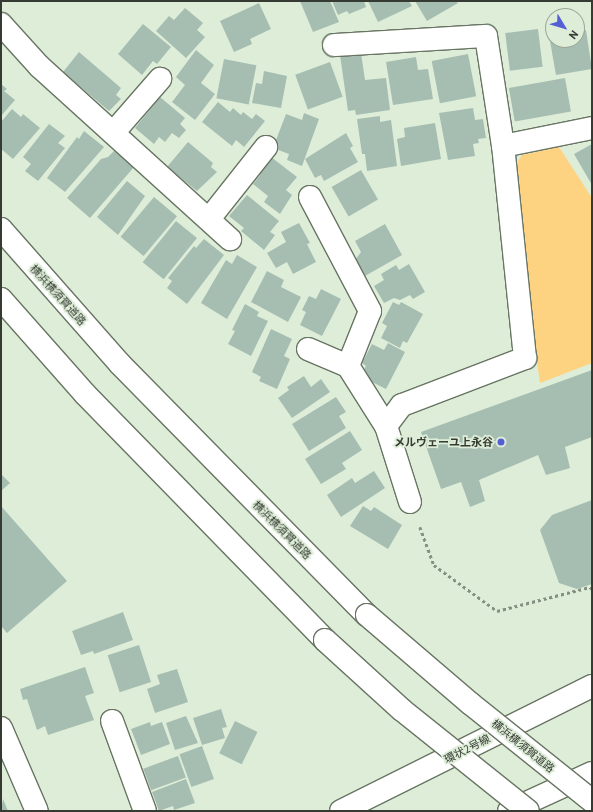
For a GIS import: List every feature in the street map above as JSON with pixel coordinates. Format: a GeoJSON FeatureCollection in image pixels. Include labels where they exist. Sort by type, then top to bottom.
{"type":"FeatureCollection","features":[{"type":"Feature","properties":{"kind":"main road"},"geometry":{"type":"LineString","coordinates":[[1,24],[38,66],[230,239]]}},
{"type":"Feature","properties":{"kind":"main road"},"geometry":{"type":"LineString","coordinates":[[334,45],[486,36],[504,146],[526,358],[402,405],[386,426]]}},
{"type":"Feature","properties":{"kind":"main road"},"geometry":{"type":"LineString","coordinates":[[113,133],[160,79]]}},
{"type":"Feature","properties":{"kind":"main road"},"geometry":{"type":"LineString","coordinates":[[504,146],[592,128]]}},
{"type":"Feature","properties":{"kind":"main road"},"geometry":{"type":"LineString","coordinates":[[209,219],[266,147]]}},
{"type":"Feature","properties":{"kind":"main road"},"geometry":{"type":"LineString","coordinates":[[310,197],[370,311],[348,366]]}},
{"type":"Feature","properties":{"kind":"main road","name":"横浜横須賀道路"},"geometry":{"type":"LineString","coordinates":[[1,228],[120,364],[367,615],[471,704],[592,801]]}},
{"type":"Feature","properties":{"kind":"main road"},"geometry":{"type":"LineString","coordinates":[[1,299],[90,399],[325,640],[402,710],[528,811]]}},
{"type":"Feature","properties":{"kind":"main road"},"geometry":{"type":"LineString","coordinates":[[308,349],[348,366],[386,426],[410,502]]}},
{"type":"Feature","properties":{"kind":"main road","name":"環状2号線"},"geometry":{"type":"LineString","coordinates":[[341,811],[592,686]]}},
{"type":"Feature","properties":{"kind":"main road"},"geometry":{"type":"LineString","coordinates":[[112,721],[145,811]]}},
{"type":"Feature","properties":{"kind":"main road"},"geometry":{"type":"LineString","coordinates":[[1,728],[37,811]]}},
{"type":"Feature","properties":{"kind":"main road"},"geometry":{"type":"LineString","coordinates":[[509,811],[592,773]]}},
{"type":"Feature","properties":{"kind":"path"},"geometry":{"type":"LineString","coordinates":[[410,502],[434,565],[497,611],[590,587],[592,589]]}},
{"type":"Feature","properties":{"kind":"shaded area"},"geometry":{"type":"Polygon","coordinates":[[[559,147],[592,198],[592,363],[540,383],[511,172],[522,155],[559,147]]]}},
{"type":"Feature","properties":{"kind":"building"},"geometry":{"type":"Polygon","coordinates":[[[300,1],[330,1],[339,22],[313,32],[300,1]]]}},
{"type":"Feature","properties":{"kind":"building"},"geometry":{"type":"Polygon","coordinates":[[[332,1],[364,1],[366,7],[349,14],[347,11],[338,15],[332,1]]]}},
{"type":"Feature","properties":{"kind":"building"},"geometry":{"type":"Polygon","coordinates":[[[368,1],[409,1],[412,6],[378,22],[368,1]]]}},
{"type":"Feature","properties":{"kind":"building"},"geometry":{"type":"Polygon","coordinates":[[[415,1],[456,1],[458,3],[427,21],[415,1]]]}},
{"type":"Feature","properties":{"kind":"building"},"geometry":{"type":"Polygon","coordinates":[[[259,3],[271,29],[250,39],[252,44],[234,52],[220,21],[259,3]]]}},
{"type":"Feature","properties":{"kind":"building"},"geometry":{"type":"Polygon","coordinates":[[[185,8],[203,23],[197,30],[205,37],[186,58],[156,31],[169,16],[174,20],[185,8]]]}},
{"type":"Feature","properties":{"kind":"building"},"geometry":{"type":"Polygon","coordinates":[[[143,24],[171,47],[157,64],[153,61],[142,75],[118,54],[143,24]]]}},
{"type":"Feature","properties":{"kind":"building"},"geometry":{"type":"Polygon","coordinates":[[[538,29],[543,67],[510,71],[505,33],[538,29]]]}},
{"type":"Feature","properties":{"kind":"building"},"geometry":{"type":"Polygon","coordinates":[[[586,30],[592,69],[556,75],[551,48],[585,48],[586,30]]]}},
{"type":"Feature","properties":{"kind":"building"},"geometry":{"type":"Polygon","coordinates":[[[196,50],[214,65],[201,83],[215,94],[195,120],[172,102],[185,85],[176,77],[196,50]]]}},
{"type":"Feature","properties":{"kind":"building"},"geometry":{"type":"Polygon","coordinates":[[[79,52],[121,88],[116,95],[121,99],[109,111],[63,72],[79,52]]]}},
{"type":"Feature","properties":{"kind":"building"},"geometry":{"type":"Polygon","coordinates":[[[361,53],[365,80],[386,78],[390,110],[356,115],[355,110],[348,111],[340,55],[361,53]]]}},
{"type":"Feature","properties":{"kind":"building"},"geometry":{"type":"Polygon","coordinates":[[[468,54],[476,96],[440,103],[432,61],[468,54]]]}},
{"type":"Feature","properties":{"kind":"building"},"geometry":{"type":"Polygon","coordinates":[[[416,57],[418,70],[428,69],[433,99],[393,105],[386,62],[416,57]]]}},
{"type":"Feature","properties":{"kind":"building"},"geometry":{"type":"Polygon","coordinates":[[[224,59],[256,65],[249,105],[216,98],[224,59]]]}},
{"type":"Feature","properties":{"kind":"building"},"geometry":{"type":"Polygon","coordinates":[[[330,62],[343,97],[308,109],[295,75],[330,62]]]}},
{"type":"Feature","properties":{"kind":"building"},"geometry":{"type":"Polygon","coordinates":[[[264,71],[287,76],[281,108],[252,103],[256,83],[262,84],[264,71]]]}},
{"type":"Feature","properties":{"kind":"building"},"geometry":{"type":"Polygon","coordinates":[[[565,78],[571,111],[515,121],[509,88],[565,78]]]}},
{"type":"Feature","properties":{"kind":"building"},"geometry":{"type":"Polygon","coordinates":[[[1,84],[7,89],[4,91],[15,100],[1,116],[1,84]]]}},
{"type":"Feature","properties":{"kind":"building"},"geometry":{"type":"Polygon","coordinates":[[[160,97],[185,118],[180,124],[186,130],[179,138],[172,133],[165,142],[159,137],[154,144],[135,128],[160,97]]]}},
{"type":"Feature","properties":{"kind":"building"},"geometry":{"type":"Polygon","coordinates":[[[218,102],[230,112],[233,108],[241,115],[243,112],[252,119],[256,114],[265,121],[244,147],[236,140],[232,146],[202,122],[218,102]]]}},
{"type":"Feature","properties":{"kind":"building"},"geometry":{"type":"Polygon","coordinates":[[[473,108],[475,120],[483,119],[486,138],[478,139],[479,143],[473,144],[475,156],[448,160],[439,113],[473,108]]]}},
{"type":"Feature","properties":{"kind":"building"},"geometry":{"type":"Polygon","coordinates":[[[12,109],[21,117],[23,114],[40,128],[13,159],[1,149],[1,122],[12,109]]]}},
{"type":"Feature","properties":{"kind":"building"},"geometry":{"type":"Polygon","coordinates":[[[304,113],[319,119],[302,166],[287,160],[289,154],[273,148],[286,114],[302,120],[304,113]]]}},
{"type":"Feature","properties":{"kind":"building"},"geometry":{"type":"Polygon","coordinates":[[[380,116],[380,122],[391,120],[397,166],[367,171],[365,154],[362,154],[357,119],[380,116]]]}},
{"type":"Feature","properties":{"kind":"building"},"geometry":{"type":"Polygon","coordinates":[[[435,123],[441,159],[401,166],[397,139],[405,137],[404,128],[435,123]]]}},
{"type":"Feature","properties":{"kind":"building"},"geometry":{"type":"Polygon","coordinates":[[[49,124],[65,136],[58,143],[65,148],[38,181],[25,171],[31,164],[23,157],[49,124]]]}},
{"type":"Feature","properties":{"kind":"building"},"geometry":{"type":"Polygon","coordinates":[[[84,131],[104,147],[65,192],[47,178],[77,137],[79,139],[84,131]]]}},
{"type":"Feature","properties":{"kind":"building"},"geometry":{"type":"Polygon","coordinates":[[[346,133],[353,146],[350,148],[358,162],[324,181],[321,175],[315,178],[305,159],[346,133]]]}},
{"type":"Feature","properties":{"kind":"building"},"geometry":{"type":"Polygon","coordinates":[[[188,142],[213,163],[211,167],[217,172],[197,191],[167,167],[188,142]]]}},
{"type":"Feature","properties":{"kind":"building"},"geometry":{"type":"Polygon","coordinates":[[[592,144],[592,185],[574,154],[592,144]]]}},
{"type":"Feature","properties":{"kind":"building"},"geometry":{"type":"Polygon","coordinates":[[[115,150],[134,167],[90,218],[67,198],[101,159],[108,157],[115,150]]]}},
{"type":"Feature","properties":{"kind":"building"},"geometry":{"type":"Polygon","coordinates":[[[271,157],[297,177],[286,190],[292,195],[280,214],[264,202],[268,196],[253,184],[260,175],[258,173],[271,157]]]}},
{"type":"Feature","properties":{"kind":"building"},"geometry":{"type":"Polygon","coordinates":[[[361,170],[378,199],[349,216],[332,187],[361,170]]]}},
{"type":"Feature","properties":{"kind":"building"},"geometry":{"type":"Polygon","coordinates":[[[127,181],[145,196],[118,235],[97,217],[127,181]]]}},
{"type":"Feature","properties":{"kind":"building"},"geometry":{"type":"Polygon","coordinates":[[[247,195],[279,221],[270,232],[275,235],[264,250],[241,231],[244,228],[229,216],[247,195]]]}},
{"type":"Feature","properties":{"kind":"building"},"geometry":{"type":"Polygon","coordinates":[[[154,197],[177,216],[144,256],[121,237],[154,197]]]}},
{"type":"Feature","properties":{"kind":"building"},"geometry":{"type":"Polygon","coordinates":[[[176,221],[197,238],[164,279],[143,262],[176,221]]]}},
{"type":"Feature","properties":{"kind":"building"},"geometry":{"type":"Polygon","coordinates":[[[299,223],[310,243],[307,244],[316,262],[293,274],[287,262],[276,268],[267,253],[286,242],[281,232],[299,223]]]}},
{"type":"Feature","properties":{"kind":"building"},"geometry":{"type":"Polygon","coordinates":[[[385,224],[402,255],[365,276],[355,260],[361,252],[355,241],[385,224]]]}},
{"type":"Feature","properties":{"kind":"building"},"geometry":{"type":"Polygon","coordinates":[[[204,239],[224,255],[187,304],[167,288],[172,281],[168,278],[194,246],[196,248],[204,239]]]}},
{"type":"Feature","properties":{"kind":"building"},"geometry":{"type":"Polygon","coordinates":[[[237,255],[257,267],[227,319],[201,303],[226,260],[232,264],[237,255]]]}},
{"type":"Feature","properties":{"kind":"building"},"geometry":{"type":"Polygon","coordinates":[[[409,264],[425,292],[413,299],[410,295],[400,300],[394,298],[384,303],[374,286],[384,280],[381,274],[396,265],[399,270],[409,264]]]}},
{"type":"Feature","properties":{"kind":"building"},"geometry":{"type":"Polygon","coordinates":[[[267,271],[284,280],[281,287],[301,297],[288,322],[251,302],[267,271]]]}},
{"type":"Feature","properties":{"kind":"building"},"geometry":{"type":"Polygon","coordinates":[[[321,289],[341,299],[322,336],[300,325],[306,312],[302,310],[309,296],[316,299],[321,289]]]}},
{"type":"Feature","properties":{"kind":"building"},"geometry":{"type":"Polygon","coordinates":[[[393,302],[399,305],[401,302],[423,314],[407,343],[403,341],[400,348],[381,338],[387,326],[382,323],[393,302]]]}},
{"type":"Feature","properties":{"kind":"building"},"geometry":{"type":"Polygon","coordinates":[[[245,304],[259,312],[257,316],[268,321],[251,356],[228,344],[235,331],[232,330],[245,304]]]}},
{"type":"Feature","properties":{"kind":"building"},"geometry":{"type":"Polygon","coordinates":[[[271,329],[292,339],[284,356],[290,359],[277,389],[259,381],[261,377],[252,372],[271,329]]]}},
{"type":"Feature","properties":{"kind":"building"},"geometry":{"type":"Polygon","coordinates":[[[388,343],[405,352],[386,389],[360,376],[366,366],[362,363],[372,344],[384,350],[388,343]]]}},
{"type":"Feature","properties":{"kind":"building","name":"メルヴェーユ上永谷"},"geometry":{"type":"Polygon","coordinates":[[[592,370],[592,437],[565,447],[570,468],[546,475],[538,455],[479,480],[485,501],[470,507],[461,482],[441,489],[421,432],[592,370]]]}},
{"type":"Feature","properties":{"kind":"building"},"geometry":{"type":"Polygon","coordinates":[[[304,376],[311,387],[321,379],[330,392],[292,418],[278,398],[289,390],[287,387],[304,376]]]}},
{"type":"Feature","properties":{"kind":"building"},"geometry":{"type":"Polygon","coordinates":[[[336,397],[346,412],[339,416],[346,428],[309,451],[292,424],[336,397]]]}},
{"type":"Feature","properties":{"kind":"building"},"geometry":{"type":"Polygon","coordinates":[[[350,431],[362,450],[342,463],[346,469],[321,484],[305,459],[350,431]]]}},
{"type":"Feature","properties":{"kind":"building"},"geometry":{"type":"Polygon","coordinates":[[[374,471],[385,488],[341,517],[327,495],[352,478],[355,483],[374,471]]]}},
{"type":"Feature","properties":{"kind":"building"},"geometry":{"type":"Polygon","coordinates":[[[1,474],[10,483],[1,491],[1,474]]]}},
{"type":"Feature","properties":{"kind":"building"},"geometry":{"type":"Polygon","coordinates":[[[592,500],[592,584],[577,589],[559,583],[540,530],[552,515],[592,500]]]}},
{"type":"Feature","properties":{"kind":"building"},"geometry":{"type":"Polygon","coordinates":[[[1,506],[67,581],[7,633],[1,626],[1,506]]]}},
{"type":"Feature","properties":{"kind":"building"},"geometry":{"type":"Polygon","coordinates":[[[363,506],[371,511],[374,507],[402,525],[388,549],[350,526],[363,506]]]}},
{"type":"Feature","properties":{"kind":"building"},"geometry":{"type":"Polygon","coordinates":[[[123,612],[133,640],[94,654],[93,651],[81,655],[72,631],[123,612]]]}},
{"type":"Feature","properties":{"kind":"building"},"geometry":{"type":"Polygon","coordinates":[[[139,645],[151,682],[120,692],[108,655],[139,645]]]}},
{"type":"Feature","properties":{"kind":"building"},"geometry":{"type":"Polygon","coordinates":[[[85,667],[94,693],[85,696],[94,720],[48,735],[45,726],[37,730],[27,699],[23,700],[20,689],[85,667]]]}},
{"type":"Feature","properties":{"kind":"building"},"geometry":{"type":"Polygon","coordinates":[[[177,669],[188,702],[155,713],[147,689],[160,684],[157,675],[177,669]]]}},
{"type":"Feature","properties":{"kind":"building"},"geometry":{"type":"Polygon","coordinates":[[[221,709],[227,727],[222,728],[225,738],[202,745],[193,718],[221,709]]]}},
{"type":"Feature","properties":{"kind":"building"},"geometry":{"type":"Polygon","coordinates":[[[186,716],[198,743],[175,750],[166,723],[186,716]]]}},
{"type":"Feature","properties":{"kind":"building"},"geometry":{"type":"Polygon","coordinates":[[[235,721],[257,732],[242,764],[219,753],[235,721]]]}},
{"type":"Feature","properties":{"kind":"building"},"geometry":{"type":"Polygon","coordinates":[[[150,722],[151,726],[162,722],[170,744],[141,755],[131,729],[150,722]]]}},
{"type":"Feature","properties":{"kind":"building"},"geometry":{"type":"Polygon","coordinates":[[[202,746],[214,779],[191,787],[179,754],[202,746]]]}},
{"type":"Feature","properties":{"kind":"building"},"geometry":{"type":"Polygon","coordinates":[[[178,756],[186,778],[151,790],[143,769],[178,756]]]}},
{"type":"Feature","properties":{"kind":"building"},"geometry":{"type":"Polygon","coordinates":[[[186,779],[195,803],[174,810],[173,806],[159,811],[152,792],[186,779]]]}},
{"type":"Feature","properties":{"kind":"building"},"geometry":{"type":"Polygon","coordinates":[[[3,799],[8,811],[1,811],[3,799]]]}},
{"type":"Feature","properties":{"kind":"place","name":"メルヴェーユ上永谷"},"geometry":{"type":"Point","coordinates":[501,442]}}]}
